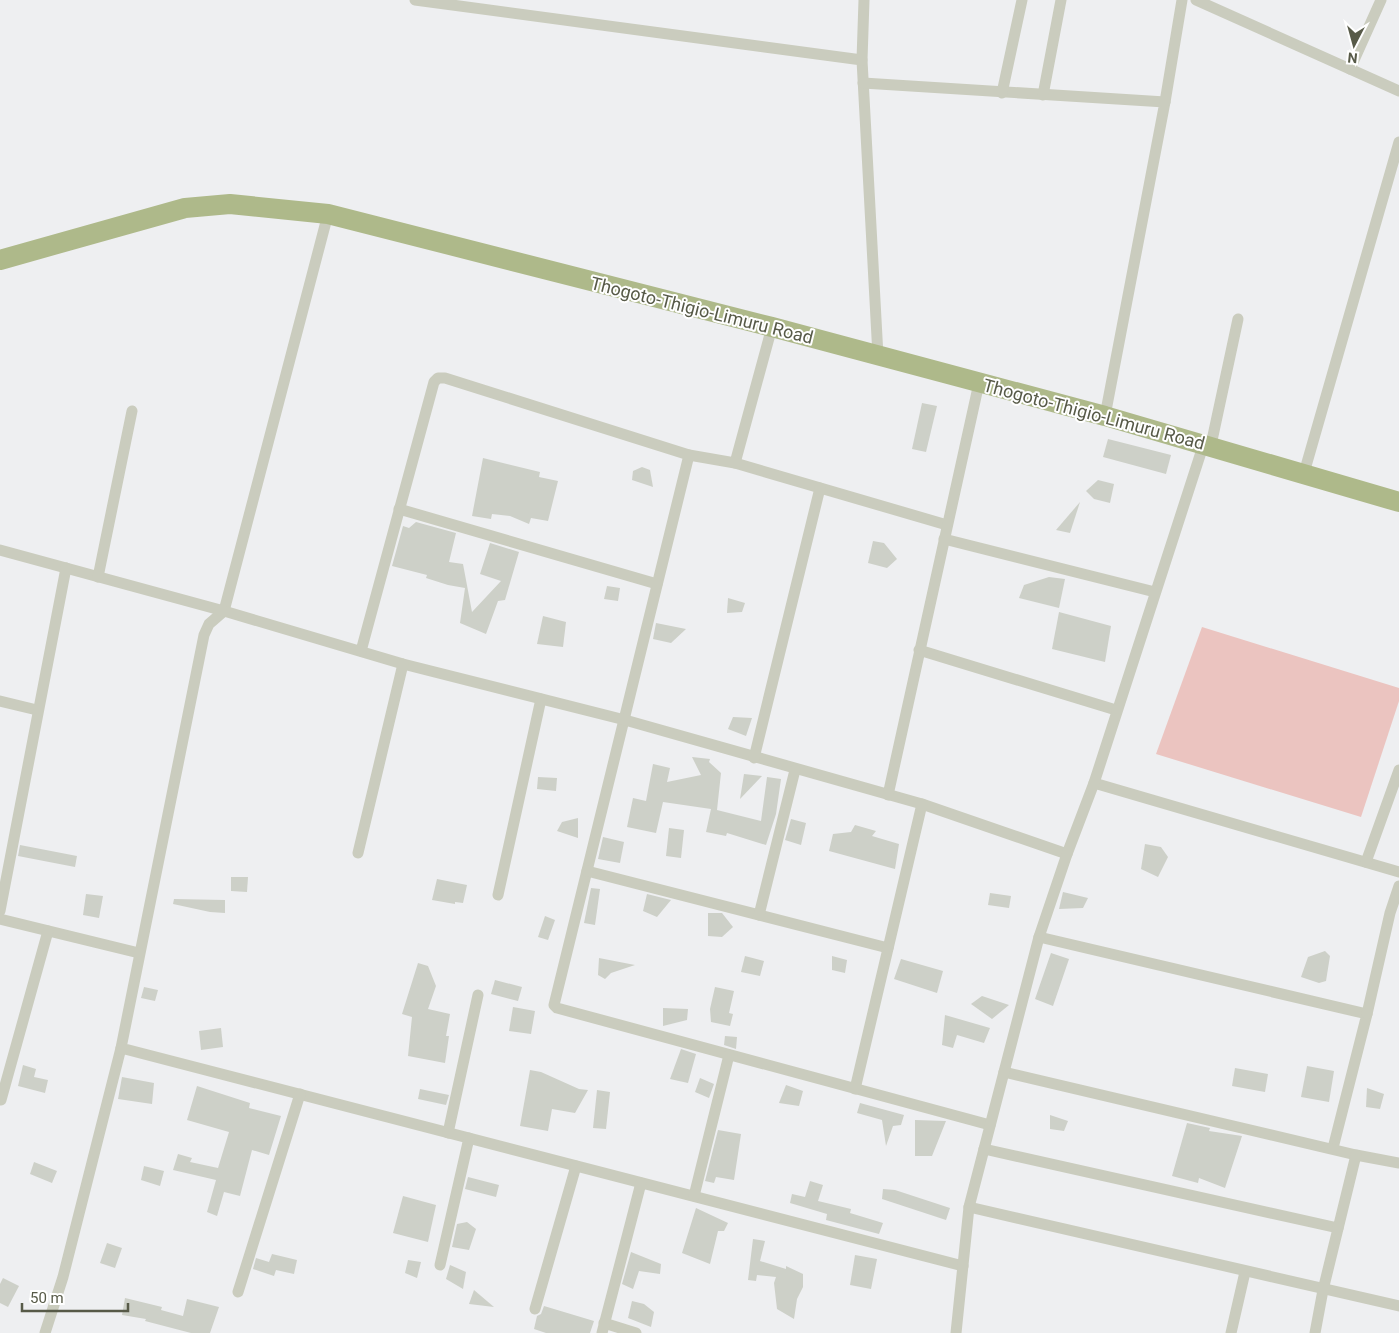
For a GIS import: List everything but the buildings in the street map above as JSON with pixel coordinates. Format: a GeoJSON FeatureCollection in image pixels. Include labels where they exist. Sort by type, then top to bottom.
{"type":"FeatureCollection","features":[{"type":"Feature","properties":{"kind":"highway","name":"Thogoto-Thigio-Limuru Road"},"geometry":{"type":"LineString","coordinates":[[0,260],[185,208],[230,204],[328,214],[772,327],[1105,416],[1207,444],[1399,502]]}},
{"type":"Feature","properties":{"kind":"street"},"geometry":{"type":"LineString","coordinates":[[416,0],[862,60]]}},
{"type":"Feature","properties":{"kind":"street"},"geometry":{"type":"LineString","coordinates":[[864,0],[862,60],[878,356]]}},
{"type":"Feature","properties":{"kind":"street"},"geometry":{"type":"LineString","coordinates":[[1002,93],[1022,0]]}},
{"type":"Feature","properties":{"kind":"street"},"geometry":{"type":"LineString","coordinates":[[1043,95],[1061,0]]}},
{"type":"Feature","properties":{"kind":"street"},"geometry":{"type":"LineString","coordinates":[[1105,416],[1165,102],[1182,0]]}},
{"type":"Feature","properties":{"kind":"street"},"geometry":{"type":"LineString","coordinates":[[1196,0],[1399,91]]}},
{"type":"Feature","properties":{"kind":"street"},"geometry":{"type":"LineString","coordinates":[[1350,69],[1381,0]]}},
{"type":"Feature","properties":{"kind":"street"},"geometry":{"type":"LineString","coordinates":[[863,83],[1165,102]]}},
{"type":"Feature","properties":{"kind":"street"},"geometry":{"type":"LineString","coordinates":[[1304,473],[1399,142]]}},
{"type":"Feature","properties":{"kind":"street"},"geometry":{"type":"LineString","coordinates":[[45,1333],[63,1277],[121,1048],[204,635],[208,624],[224,611],[328,214]]}},
{"type":"Feature","properties":{"kind":"street"},"geometry":{"type":"LineString","coordinates":[[956,1333],[969,1207],[1039,937],[1067,854],[1094,783],[1155,592],[1207,444],[1238,320]]}},
{"type":"Feature","properties":{"kind":"street"},"geometry":{"type":"LineString","coordinates":[[735,463],[772,327]]}},
{"type":"Feature","properties":{"kind":"street"},"geometry":{"type":"LineString","coordinates":[[361,651],[379,592],[399,509],[434,382],[438,378],[445,378],[688,454],[735,463],[947,525]]}},
{"type":"Feature","properties":{"kind":"street"},"geometry":{"type":"LineString","coordinates":[[888,795],[979,383]]}},
{"type":"Feature","properties":{"kind":"street"},"geometry":{"type":"LineString","coordinates":[[98,577],[132,411]]}},
{"type":"Feature","properties":{"kind":"street"},"geometry":{"type":"LineString","coordinates":[[688,454],[625,720],[554,1005],[557,1008],[990,1126]]}},
{"type":"Feature","properties":{"kind":"street"},"geometry":{"type":"LineString","coordinates":[[754,758],[820,488]]}},
{"type":"Feature","properties":{"kind":"street"},"geometry":{"type":"LineString","coordinates":[[399,509],[657,584]]}},
{"type":"Feature","properties":{"kind":"street"},"geometry":{"type":"LineString","coordinates":[[944,539],[1155,592]]}},
{"type":"Feature","properties":{"kind":"street"},"geometry":{"type":"LineString","coordinates":[[0,550],[224,611],[403,664],[625,720],[796,770],[922,804],[1067,854]]}},
{"type":"Feature","properties":{"kind":"street"},"geometry":{"type":"LineString","coordinates":[[0,911],[37,710],[66,568]]}},
{"type":"Feature","properties":{"kind":"street"},"geometry":{"type":"LineString","coordinates":[[920,650],[1116,710]]}},
{"type":"Feature","properties":{"kind":"street"},"geometry":{"type":"LineString","coordinates":[[358,853],[403,664]]}},
{"type":"Feature","properties":{"kind":"street"},"geometry":{"type":"LineString","coordinates":[[498,895],[542,699]]}},
{"type":"Feature","properties":{"kind":"street"},"geometry":{"type":"LineString","coordinates":[[0,701],[37,710]]}},
{"type":"Feature","properties":{"kind":"street"},"geometry":{"type":"LineString","coordinates":[[759,915],[796,770]]}},
{"type":"Feature","properties":{"kind":"street"},"geometry":{"type":"LineString","coordinates":[[1366,862],[1399,770]]}},
{"type":"Feature","properties":{"kind":"street"},"geometry":{"type":"LineString","coordinates":[[1094,783],[1399,872]]}},
{"type":"Feature","properties":{"kind":"street"},"geometry":{"type":"LineString","coordinates":[[855,1088],[922,804]]}},
{"type":"Feature","properties":{"kind":"street"},"geometry":{"type":"LineString","coordinates":[[587,871],[888,948]]}},
{"type":"Feature","properties":{"kind":"street"},"geometry":{"type":"LineString","coordinates":[[1333,1148],[1390,913],[1399,886]]}},
{"type":"Feature","properties":{"kind":"street"},"geometry":{"type":"LineString","coordinates":[[0,919],[139,953]]}},
{"type":"Feature","properties":{"kind":"street"},"geometry":{"type":"LineString","coordinates":[[1,1100],[48,931]]}},
{"type":"Feature","properties":{"kind":"street"},"geometry":{"type":"LineString","coordinates":[[1039,937],[1367,1014]]}},
{"type":"Feature","properties":{"kind":"street"},"geometry":{"type":"LineString","coordinates":[[448,1133],[478,995]]}},
{"type":"Feature","properties":{"kind":"street"},"geometry":{"type":"LineString","coordinates":[[121,1048],[963,1266]]}},
{"type":"Feature","properties":{"kind":"street"},"geometry":{"type":"LineString","coordinates":[[694,1196],[730,1055]]}},
{"type":"Feature","properties":{"kind":"street"},"geometry":{"type":"LineString","coordinates":[[1004,1072],[1333,1148],[1356,1155],[1399,1163]]}},
{"type":"Feature","properties":{"kind":"street"},"geometry":{"type":"LineString","coordinates":[[238,1292],[300,1094]]}},
{"type":"Feature","properties":{"kind":"street"},"geometry":{"type":"LineString","coordinates":[[440,1265],[469,1138]]}},
{"type":"Feature","properties":{"kind":"street"},"geometry":{"type":"LineString","coordinates":[[984,1149],[1338,1228]]}},
{"type":"Feature","properties":{"kind":"street"},"geometry":{"type":"LineString","coordinates":[[1315,1333],[1323,1290],[1356,1155]]}},
{"type":"Feature","properties":{"kind":"street"},"geometry":{"type":"LineString","coordinates":[[534,1310],[576,1166]]}},
{"type":"Feature","properties":{"kind":"street"},"geometry":{"type":"LineString","coordinates":[[636,1333],[603,1328],[641,1183]]}},
{"type":"Feature","properties":{"kind":"street"},"geometry":{"type":"LineString","coordinates":[[969,1207],[1399,1306]]}},
{"type":"Feature","properties":{"kind":"street"},"geometry":{"type":"LineString","coordinates":[[1231,1333],[1245,1272]]}},
{"type":"Feature","properties":{"kind":"shaded area"},"geometry":{"type":"Polygon","coordinates":[[[1202,627],[1399,688],[1399,701],[1361,817],[1156,754],[1202,627]]]}}]}
